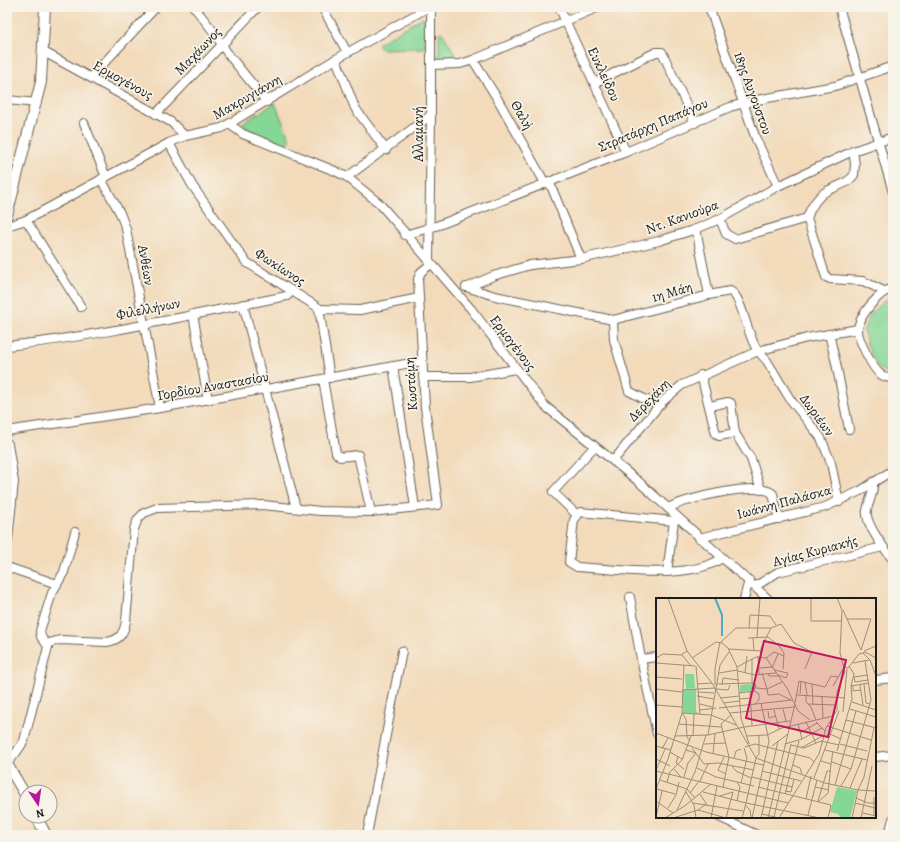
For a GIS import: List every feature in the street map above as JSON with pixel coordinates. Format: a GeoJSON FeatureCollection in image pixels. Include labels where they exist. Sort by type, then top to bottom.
{"type":"FeatureCollection","features":[{"type":"Feature","properties":{"kind":"main road"},"geometry":{"type":"LineString","coordinates":[[7,215],[37,102],[44,52],[45,7]]}},
{"type":"Feature","properties":{"kind":"main road"},"geometry":{"type":"LineString","coordinates":[[7,444],[13,482],[7,539]]}},
{"type":"Feature","properties":{"kind":"main road"},"geometry":{"type":"LineString","coordinates":[[7,764],[19,784]]}},
{"type":"Feature","properties":{"kind":"main road"},"geometry":{"type":"LineString","coordinates":[[40,824],[46,835]]}},
{"type":"Feature","properties":{"kind":"street"},"geometry":{"type":"LineString","coordinates":[[91,77],[156,7]]}},
{"type":"Feature","properties":{"kind":"street"},"geometry":{"type":"LineString","coordinates":[[194,7],[267,102]]}},
{"type":"Feature","properties":{"kind":"street","name":"Μαχάωνος"},"geometry":{"type":"LineString","coordinates":[[156,114],[258,7]]}},
{"type":"Feature","properties":{"kind":"street"},"geometry":{"type":"LineString","coordinates":[[322,7],[347,52]]}},
{"type":"Feature","properties":{"kind":"street","name":"Μακρυγιάννη"},"geometry":{"type":"LineString","coordinates":[[7,226],[26,220],[169,143],[186,136],[218,130],[267,102],[347,52],[430,7]]}},
{"type":"Feature","properties":{"kind":"street","name":"Αλλαμανή"},"geometry":{"type":"LineString","coordinates":[[430,7],[430,262]]}},
{"type":"Feature","properties":{"kind":"street","name":"Ευκλείδου"},"geometry":{"type":"LineString","coordinates":[[559,7],[626,152]]}},
{"type":"Feature","properties":{"kind":"street"},"geometry":{"type":"LineString","coordinates":[[431,65],[464,63],[473,60],[599,7]]}},
{"type":"Feature","properties":{"kind":"street","name":"18ης Αυγούστου"},"geometry":{"type":"LineString","coordinates":[[709,7],[742,103],[761,150],[778,186]]}},
{"type":"Feature","properties":{"kind":"street"},"geometry":{"type":"LineString","coordinates":[[839,7],[893,192]]}},
{"type":"Feature","properties":{"kind":"street","name":"Ερμογένους"},"geometry":{"type":"LineString","coordinates":[[44,52],[171,122],[186,136]]}},
{"type":"Feature","properties":{"kind":"street"},"geometry":{"type":"LineString","coordinates":[[594,83],[656,52],[662,52],[695,122]]}},
{"type":"Feature","properties":{"kind":"street"},"geometry":{"type":"LineString","coordinates":[[336,59],[355,108],[386,150]]}},
{"type":"Feature","properties":{"kind":"street","name":"Θαλή"},"geometry":{"type":"LineString","coordinates":[[473,60],[547,182],[581,259]]}},
{"type":"Feature","properties":{"kind":"street","name":"Στρατάρχη Παπάγου"},"geometry":{"type":"LineString","coordinates":[[405,235],[430,229],[626,152],[742,103],[828,88],[893,66]]}},
{"type":"Feature","properties":{"kind":"street"},"geometry":{"type":"LineString","coordinates":[[7,100],[37,102]]}},
{"type":"Feature","properties":{"kind":"street"},"geometry":{"type":"LineString","coordinates":[[347,177],[386,150],[431,115]]}},
{"type":"Feature","properties":{"kind":"street","name":"Ανθέων"},"geometry":{"type":"LineString","coordinates":[[84,123],[104,178],[124,223],[160,408]]}},
{"type":"Feature","properties":{"kind":"street","name":"Ερμογένους"},"geometry":{"type":"LineString","coordinates":[[229,124],[243,134],[325,166],[347,177],[372,196],[405,235],[456,290],[545,406],[668,508],[676,519],[752,583],[767,598]]}},
{"type":"Feature","properties":{"kind":"street","name":"Ντ. Κανιούρα"},"geometry":{"type":"LineString","coordinates":[[468,287],[492,276],[530,265],[581,259],[659,241],[696,229],[720,219],[778,186],[853,151],[893,137]]}},
{"type":"Feature","properties":{"kind":"street","name":"Φωκίωνος"},"geometry":{"type":"LineString","coordinates":[[169,143],[192,185],[243,260],[252,267],[316,305],[319,309]]}},
{"type":"Feature","properties":{"kind":"street"},"geometry":{"type":"LineString","coordinates":[[853,151],[855,164],[854,175],[847,182],[823,194],[810,210],[807,218],[826,277],[830,279],[863,281],[884,291]]}},
{"type":"Feature","properties":{"kind":"street"},"geometry":{"type":"LineString","coordinates":[[720,219],[726,234],[735,239],[807,218]]}},
{"type":"Feature","properties":{"kind":"street"},"geometry":{"type":"LineString","coordinates":[[26,220],[81,307]]}},
{"type":"Feature","properties":{"kind":"street"},"geometry":{"type":"LineString","coordinates":[[696,229],[709,295]]}},
{"type":"Feature","properties":{"kind":"street","name":"Κωστάμη"},"geometry":{"type":"LineString","coordinates":[[415,508],[436,506],[439,503],[425,406],[419,298],[419,276],[430,262]]}},
{"type":"Feature","properties":{"kind":"street"},"geometry":{"type":"LineString","coordinates":[[456,290],[468,287]]}},
{"type":"Feature","properties":{"kind":"street","name":"1η Μάη"},"geometry":{"type":"LineString","coordinates":[[468,287],[495,296],[613,320],[728,291],[736,294],[751,340],[758,351]]}},
{"type":"Feature","properties":{"kind":"street"},"geometry":{"type":"LineString","coordinates":[[893,288],[884,291],[873,302],[858,328],[860,339],[874,368],[883,376],[893,379]]}},
{"type":"Feature","properties":{"kind":"street","name":"Φιλελλήνων"},"geometry":{"type":"LineString","coordinates":[[7,346],[44,342],[144,324],[287,296],[292,291]]}},
{"type":"Feature","properties":{"kind":"street"},"geometry":{"type":"LineString","coordinates":[[371,512],[358,455],[340,457],[336,453],[319,309],[360,310],[419,298]]}},
{"type":"Feature","properties":{"kind":"street"},"geometry":{"type":"LineString","coordinates":[[243,304],[264,390],[296,508]]}},
{"type":"Feature","properties":{"kind":"street"},"geometry":{"type":"LineString","coordinates":[[193,314],[208,400]]}},
{"type":"Feature","properties":{"kind":"street"},"geometry":{"type":"LineString","coordinates":[[613,320],[614,340],[629,391],[644,399],[661,404]]}},
{"type":"Feature","properties":{"kind":"street"},"geometry":{"type":"LineString","coordinates":[[758,351],[858,328]]}},
{"type":"Feature","properties":{"kind":"street"},"geometry":{"type":"LineString","coordinates":[[828,334],[836,363],[849,429]]}},
{"type":"Feature","properties":{"kind":"street","name":"Δερεχάνη"},"geometry":{"type":"LineString","coordinates":[[613,461],[661,404],[682,386],[701,375],[758,351]]}},
{"type":"Feature","properties":{"kind":"street","name":"Δωριέων"},"geometry":{"type":"LineString","coordinates":[[758,351],[768,361],[790,399],[821,438],[831,463],[838,502]]}},
{"type":"Feature","properties":{"kind":"street","name":"Γορδίου Αναστασίου"},"geometry":{"type":"LineString","coordinates":[[7,431],[208,400],[422,361]]}},
{"type":"Feature","properties":{"kind":"street"},"geometry":{"type":"LineString","coordinates":[[7,764],[19,750],[24,741],[50,643],[60,640],[107,642],[114,640],[122,634],[126,621],[135,525],[144,513],[150,510],[167,507],[264,505],[320,511],[371,512],[415,508],[393,366]]}},
{"type":"Feature","properties":{"kind":"street"},"geometry":{"type":"LineString","coordinates":[[423,377],[470,377],[516,369]]}},
{"type":"Feature","properties":{"kind":"street"},"geometry":{"type":"LineString","coordinates":[[701,375],[716,434],[719,436],[735,433]]}},
{"type":"Feature","properties":{"kind":"street"},"geometry":{"type":"LineString","coordinates":[[710,406],[728,402],[730,403],[735,433],[751,459],[761,490]]}},
{"type":"Feature","properties":{"kind":"street"},"geometry":{"type":"LineString","coordinates":[[577,515],[554,492],[594,447]]}},
{"type":"Feature","properties":{"kind":"street","name":"Ιωάννη Παλάσκα"},"geometry":{"type":"LineString","coordinates":[[699,538],[818,509],[838,502],[893,470]]}},
{"type":"Feature","properties":{"kind":"street"},"geometry":{"type":"LineString","coordinates":[[873,482],[873,493],[867,514],[883,547],[893,560]]}},
{"type":"Feature","properties":{"kind":"street"},"geometry":{"type":"LineString","coordinates":[[668,508],[681,502],[703,496],[768,490],[773,494],[779,518]]}},
{"type":"Feature","properties":{"kind":"street"},"geometry":{"type":"LineString","coordinates":[[667,572],[676,519],[580,512],[574,520],[569,559],[571,565],[577,567],[667,572],[710,565],[722,558]]}},
{"type":"Feature","properties":{"kind":"street"},"geometry":{"type":"LineString","coordinates":[[48,646],[41,637],[40,631],[52,593],[64,572],[75,532]]}},
{"type":"Feature","properties":{"kind":"street","name":"Αγίας Κυριακής"},"geometry":{"type":"LineString","coordinates":[[752,583],[778,572],[883,547]]}},
{"type":"Feature","properties":{"kind":"street"},"geometry":{"type":"LineString","coordinates":[[7,567],[57,584]]}},
{"type":"Feature","properties":{"kind":"street"},"geometry":{"type":"LineString","coordinates":[[744,598],[752,583]]}},
{"type":"Feature","properties":{"kind":"street"},"geometry":{"type":"LineString","coordinates":[[630,597],[656,730]]}},
{"type":"Feature","properties":{"kind":"street"},"geometry":{"type":"LineString","coordinates":[[367,835],[402,651]]}},
{"type":"Feature","properties":{"kind":"street"},"geometry":{"type":"LineString","coordinates":[[641,659],[656,657]]}},
{"type":"Feature","properties":{"kind":"street"},"geometry":{"type":"LineString","coordinates":[[876,680],[893,678]]}},
{"type":"Feature","properties":{"kind":"street"},"geometry":{"type":"LineString","coordinates":[[876,757],[893,755]]}},
{"type":"Feature","properties":{"kind":"street"},"geometry":{"type":"LineString","coordinates":[[721,818],[757,835]]}},
{"type":"Feature","properties":{"kind":"street"},"geometry":{"type":"LineString","coordinates":[[889,835],[893,819]]}},
{"type":"Feature","properties":{"kind":"green space"},"geometry":{"type":"Polygon","coordinates":[[[421,18],[424,18],[425,48],[381,49],[378,44],[421,18]]]}},
{"type":"Feature","properties":{"kind":"green space"},"geometry":{"type":"Polygon","coordinates":[[[441,32],[457,57],[439,59],[439,33],[441,32]]]}},
{"type":"Feature","properties":{"kind":"green space"},"geometry":{"type":"Polygon","coordinates":[[[275,103],[290,140],[285,144],[248,131],[242,123],[275,103]]]}},
{"type":"Feature","properties":{"kind":"green space"},"geometry":{"type":"Polygon","coordinates":[[[893,296],[893,373],[888,373],[881,370],[873,357],[867,345],[864,330],[871,314],[883,302],[893,296]]]}}]}
